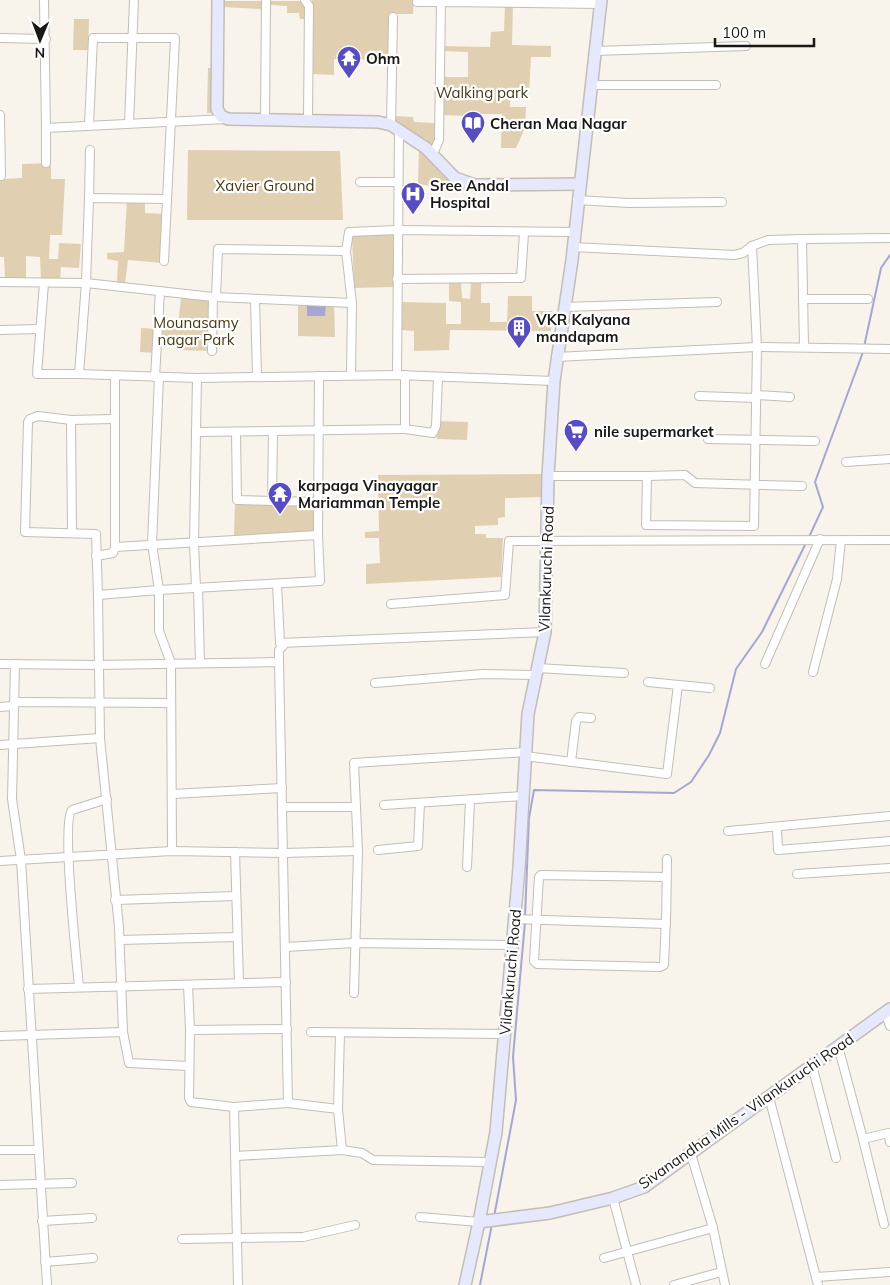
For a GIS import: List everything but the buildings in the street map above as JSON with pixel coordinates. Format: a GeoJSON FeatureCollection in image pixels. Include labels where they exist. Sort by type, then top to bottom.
{"type":"FeatureCollection","features":[{"type":"Feature","properties":{"kind":"main road"},"geometry":{"type":"LineString","coordinates":[[218,0],[218,109],[221,116],[228,119],[308,119],[378,122],[395,128],[433,154],[455,178],[475,185],[579,184]]}},
{"type":"Feature","properties":{"kind":"main road","name":"Vilankuruchi Road"},"geometry":{"type":"LineString","coordinates":[[465,1285],[481,1221],[491,1162],[514,919],[528,714],[545,632],[548,476],[556,357],[573,247],[601,2]]}},
{"type":"Feature","properties":{"kind":"main road","name":"Sivanandha Mills - Vilankuruchi Road"},"geometry":{"type":"LineString","coordinates":[[481,1221],[550,1213],[613,1198],[644,1187],[887,1011]]}},
{"type":"Feature","properties":{"kind":"street"},"geometry":{"type":"LineString","coordinates":[[44,0],[46,39],[46,163]]}},
{"type":"Feature","properties":{"kind":"street"},"geometry":{"type":"LineString","coordinates":[[129,123],[134,0]]}},
{"type":"Feature","properties":{"kind":"street"},"geometry":{"type":"LineString","coordinates":[[265,119],[266,0]]}},
{"type":"Feature","properties":{"kind":"street"},"geometry":{"type":"LineString","coordinates":[[305,0],[309,6],[308,119]]}},
{"type":"Feature","properties":{"kind":"street"},"geometry":{"type":"LineString","coordinates":[[417,2],[601,2]]}},
{"type":"Feature","properties":{"kind":"street"},"geometry":{"type":"LineString","coordinates":[[433,154],[439,140],[440,2]]}},
{"type":"Feature","properties":{"kind":"street"},"geometry":{"type":"LineString","coordinates":[[393,17],[398,182],[397,279],[405,429]]}},
{"type":"Feature","properties":{"kind":"street"},"geometry":{"type":"LineString","coordinates":[[0,38],[46,39]]}},
{"type":"Feature","properties":{"kind":"street"},"geometry":{"type":"LineString","coordinates":[[89,125],[93,38],[175,38],[164,262]]}},
{"type":"Feature","properties":{"kind":"street"},"geometry":{"type":"LineString","coordinates":[[595,51],[746,46]]}},
{"type":"Feature","properties":{"kind":"street"},"geometry":{"type":"LineString","coordinates":[[591,85],[716,85]]}},
{"type":"Feature","properties":{"kind":"street"},"geometry":{"type":"LineString","coordinates":[[0,115],[1,176]]}},
{"type":"Feature","properties":{"kind":"street"},"geometry":{"type":"LineString","coordinates":[[46,128],[228,119]]}},
{"type":"Feature","properties":{"kind":"street"},"geometry":{"type":"LineString","coordinates":[[79,374],[86,283],[90,150]]}},
{"type":"Feature","properties":{"kind":"street"},"geometry":{"type":"LineString","coordinates":[[360,182],[398,182]]}},
{"type":"Feature","properties":{"kind":"street"},"geometry":{"type":"LineString","coordinates":[[89,198],[167,198]]}},
{"type":"Feature","properties":{"kind":"street"},"geometry":{"type":"LineString","coordinates":[[577,200],[629,203],[722,202]]}},
{"type":"Feature","properties":{"kind":"street"},"geometry":{"type":"LineString","coordinates":[[351,375],[352,303],[346,251],[349,232],[397,230],[524,233],[574,232]]}},
{"type":"Feature","properties":{"kind":"street"},"geometry":{"type":"LineString","coordinates":[[397,279],[521,278],[524,233]]}},
{"type":"Feature","properties":{"kind":"street"},"geometry":{"type":"LineString","coordinates":[[573,247],[734,255],[743,253],[752,246],[768,240],[890,238]]}},
{"type":"Feature","properties":{"kind":"street"},"geometry":{"type":"LineString","coordinates":[[802,239],[804,348]]}},
{"type":"Feature","properties":{"kind":"street"},"geometry":{"type":"LineString","coordinates":[[648,476],[646,525],[754,526],[757,347],[752,246]]}},
{"type":"Feature","properties":{"kind":"street"},"geometry":{"type":"LineString","coordinates":[[212,351],[218,249],[346,251]]}},
{"type":"Feature","properties":{"kind":"street"},"geometry":{"type":"LineString","coordinates":[[0,282],[86,283],[214,297],[352,303]]}},
{"type":"Feature","properties":{"kind":"street"},"geometry":{"type":"LineString","coordinates":[[44,282],[37,374],[197,378],[401,375],[554,381]]}},
{"type":"Feature","properties":{"kind":"street"},"geometry":{"type":"LineString","coordinates":[[160,292],[152,544],[159,590],[159,631],[171,663],[172,851]]}},
{"type":"Feature","properties":{"kind":"street"},"geometry":{"type":"LineString","coordinates":[[803,299],[868,299]]}},
{"type":"Feature","properties":{"kind":"street"},"geometry":{"type":"LineString","coordinates":[[255,300],[257,377]]}},
{"type":"Feature","properties":{"kind":"street"},"geometry":{"type":"LineString","coordinates":[[564,307],[716,302]]}},
{"type":"Feature","properties":{"kind":"street"},"geometry":{"type":"LineString","coordinates":[[0,330],[39,329]]}},
{"type":"Feature","properties":{"kind":"street"},"geometry":{"type":"LineString","coordinates":[[556,357],[757,347],[890,349]]}},
{"type":"Feature","properties":{"kind":"street"},"geometry":{"type":"LineString","coordinates":[[96,556],[113,553],[115,547],[115,375]]}},
{"type":"Feature","properties":{"kind":"street"},"geometry":{"type":"LineString","coordinates":[[98,595],[320,581],[318,535],[319,376]]}},
{"type":"Feature","properties":{"kind":"street"},"geometry":{"type":"LineString","coordinates":[[196,432],[405,429],[433,433],[436,426],[438,377]]}},
{"type":"Feature","properties":{"kind":"street"},"geometry":{"type":"LineString","coordinates":[[197,378],[194,543],[200,663]]}},
{"type":"Feature","properties":{"kind":"street"},"geometry":{"type":"LineString","coordinates":[[700,396],[790,397]]}},
{"type":"Feature","properties":{"kind":"street"},"geometry":{"type":"LineString","coordinates":[[114,419],[70,420],[38,416],[30,419],[28,422],[25,532],[96,534],[98,595],[97,665],[100,738],[120,940],[123,1032],[129,1063],[188,1066]]}},
{"type":"Feature","properties":{"kind":"street"},"geometry":{"type":"LineString","coordinates":[[70,420],[72,533]]}},
{"type":"Feature","properties":{"kind":"street"},"geometry":{"type":"LineString","coordinates":[[272,500],[273,431]]}},
{"type":"Feature","properties":{"kind":"street"},"geometry":{"type":"LineString","coordinates":[[236,432],[237,500],[318,502]]}},
{"type":"Feature","properties":{"kind":"street"},"geometry":{"type":"LineString","coordinates":[[708,439],[815,441]]}},
{"type":"Feature","properties":{"kind":"street"},"geometry":{"type":"LineString","coordinates":[[846,462],[890,459]]}},
{"type":"Feature","properties":{"kind":"street"},"geometry":{"type":"LineString","coordinates":[[548,476],[685,475],[695,483],[802,486]]}},
{"type":"Feature","properties":{"kind":"street"},"geometry":{"type":"LineString","coordinates":[[115,547],[318,535]]}},
{"type":"Feature","properties":{"kind":"street"},"geometry":{"type":"LineString","coordinates":[[391,604],[505,595],[509,541],[547,539],[890,540]]}},
{"type":"Feature","properties":{"kind":"street"},"geometry":{"type":"LineString","coordinates":[[765,664],[812,540]]}},
{"type":"Feature","properties":{"kind":"street"},"geometry":{"type":"LineString","coordinates":[[813,672],[837,579],[840,540]]}},
{"type":"Feature","properties":{"kind":"street"},"geometry":{"type":"LineString","coordinates":[[278,584],[280,643],[283,646],[279,650],[279,662],[288,1103]]}},
{"type":"Feature","properties":{"kind":"street"},"geometry":{"type":"LineString","coordinates":[[280,643],[545,632]]}},
{"type":"Feature","properties":{"kind":"street"},"geometry":{"type":"LineString","coordinates":[[0,664],[97,665],[279,662]]}},
{"type":"Feature","properties":{"kind":"street"},"geometry":{"type":"LineString","coordinates":[[15,664],[16,702],[12,743],[12,800],[21,860],[47,1285]]}},
{"type":"Feature","properties":{"kind":"street"},"geometry":{"type":"LineString","coordinates":[[375,683],[483,674],[537,672],[624,673]]}},
{"type":"Feature","properties":{"kind":"street"},"geometry":{"type":"LineString","coordinates":[[648,682],[710,688]]}},
{"type":"Feature","properties":{"kind":"street"},"geometry":{"type":"LineString","coordinates":[[354,993],[358,851],[354,763],[525,754],[571,762],[667,774],[678,685]]}},
{"type":"Feature","properties":{"kind":"street"},"geometry":{"type":"LineString","coordinates":[[0,707],[11,706],[16,702],[172,703]]}},
{"type":"Feature","properties":{"kind":"street"},"geometry":{"type":"LineString","coordinates":[[571,762],[576,721],[579,717],[591,718]]}},
{"type":"Feature","properties":{"kind":"street"},"geometry":{"type":"LineString","coordinates":[[0,745],[100,738]]}},
{"type":"Feature","properties":{"kind":"street"},"geometry":{"type":"LineString","coordinates":[[172,794],[282,788]]}},
{"type":"Feature","properties":{"kind":"street"},"geometry":{"type":"LineString","coordinates":[[384,804],[522,796]]}},
{"type":"Feature","properties":{"kind":"street"},"geometry":{"type":"LineString","coordinates":[[79,987],[68,856],[69,813],[77,808],[107,799]]}},
{"type":"Feature","properties":{"kind":"street"},"geometry":{"type":"LineString","coordinates":[[467,867],[470,800]]}},
{"type":"Feature","properties":{"kind":"street"},"geometry":{"type":"LineString","coordinates":[[378,850],[418,846],[420,803]]}},
{"type":"Feature","properties":{"kind":"street"},"geometry":{"type":"LineString","coordinates":[[283,807],[356,807]]}},
{"type":"Feature","properties":{"kind":"street"},"geometry":{"type":"LineString","coordinates":[[728,831],[777,828],[890,816]]}},
{"type":"Feature","properties":{"kind":"street"},"geometry":{"type":"LineString","coordinates":[[777,828],[778,850],[890,841]]}},
{"type":"Feature","properties":{"kind":"street"},"geometry":{"type":"LineString","coordinates":[[0,861],[172,851],[284,853],[358,851]]}},
{"type":"Feature","properties":{"kind":"street"},"geometry":{"type":"LineString","coordinates":[[234,852],[239,983]]}},
{"type":"Feature","properties":{"kind":"street"},"geometry":{"type":"LineString","coordinates":[[667,877],[541,875],[539,877],[533,919],[534,961],[537,964],[660,967],[664,965],[668,860]]}},
{"type":"Feature","properties":{"kind":"street"},"geometry":{"type":"LineString","coordinates":[[797,874],[890,868]]}},
{"type":"Feature","properties":{"kind":"street"},"geometry":{"type":"LineString","coordinates":[[116,900],[235,896]]}},
{"type":"Feature","properties":{"kind":"street"},"geometry":{"type":"LineString","coordinates":[[514,919],[666,924]]}},
{"type":"Feature","properties":{"kind":"street"},"geometry":{"type":"LineString","coordinates":[[120,940],[236,937]]}},
{"type":"Feature","properties":{"kind":"street"},"geometry":{"type":"LineString","coordinates":[[286,947],[354,943],[511,945]]}},
{"type":"Feature","properties":{"kind":"street"},"geometry":{"type":"LineString","coordinates":[[28,988],[286,982]]}},
{"type":"Feature","properties":{"kind":"street"},"geometry":{"type":"LineString","coordinates":[[188,985],[190,1030],[188,1066],[189,1098],[191,1102],[234,1107],[288,1103],[338,1110]]}},
{"type":"Feature","properties":{"kind":"street"},"geometry":{"type":"LineString","coordinates":[[887,1011],[890,1026]]}},
{"type":"Feature","properties":{"kind":"street"},"geometry":{"type":"LineString","coordinates":[[190,1030],[287,1029]]}},
{"type":"Feature","properties":{"kind":"street"},"geometry":{"type":"LineString","coordinates":[[0,1036],[123,1032]]}},
{"type":"Feature","properties":{"kind":"street"},"geometry":{"type":"LineString","coordinates":[[311,1032],[504,1034]]}},
{"type":"Feature","properties":{"kind":"street"},"geometry":{"type":"LineString","coordinates":[[340,1033],[338,1110],[342,1150]]}},
{"type":"Feature","properties":{"kind":"street"},"geometry":{"type":"LineString","coordinates":[[838,1046],[884,1224]]}},
{"type":"Feature","properties":{"kind":"street"},"geometry":{"type":"LineString","coordinates":[[812,1065],[836,1158]]}},
{"type":"Feature","properties":{"kind":"street"},"geometry":{"type":"LineString","coordinates":[[769,1097],[817,1281],[890,1272]]}},
{"type":"Feature","properties":{"kind":"street"},"geometry":{"type":"LineString","coordinates":[[234,1107],[238,1285]]}},
{"type":"Feature","properties":{"kind":"street"},"geometry":{"type":"LineString","coordinates":[[863,1139],[889,1133],[890,1142]]}},
{"type":"Feature","properties":{"kind":"street"},"geometry":{"type":"LineString","coordinates":[[0,1150],[38,1150]]}},
{"type":"Feature","properties":{"kind":"street"},"geometry":{"type":"LineString","coordinates":[[236,1156],[342,1150],[362,1152],[373,1160],[491,1162]]}},
{"type":"Feature","properties":{"kind":"street"},"geometry":{"type":"LineString","coordinates":[[691,1154],[713,1228],[725,1285]]}},
{"type":"Feature","properties":{"kind":"street"},"geometry":{"type":"LineString","coordinates":[[0,1185],[72,1183]]}},
{"type":"Feature","properties":{"kind":"street"},"geometry":{"type":"LineString","coordinates":[[613,1198],[636,1285]]}},
{"type":"Feature","properties":{"kind":"street"},"geometry":{"type":"LineString","coordinates":[[420,1217],[481,1221]]}},
{"type":"Feature","properties":{"kind":"street"},"geometry":{"type":"LineString","coordinates":[[42,1221],[92,1218]]}},
{"type":"Feature","properties":{"kind":"street"},"geometry":{"type":"LineString","coordinates":[[182,1239],[303,1236],[355,1225]]}},
{"type":"Feature","properties":{"kind":"street"},"geometry":{"type":"LineString","coordinates":[[604,1258],[713,1228]]}},
{"type":"Feature","properties":{"kind":"street"},"geometry":{"type":"LineString","coordinates":[[45,1262],[93,1258]]}},
{"type":"Feature","properties":{"kind":"street"},"geometry":{"type":"LineString","coordinates":[[674,1285],[721,1272]]}},
{"type":"Feature","properties":{"kind":"green space"},"geometry":{"type":"Polygon","coordinates":[[[312,0],[414,0],[413,14],[389,14],[388,60],[334,59],[334,75],[312,74],[312,0]]]}},
{"type":"Feature","properties":{"kind":"green space"},"geometry":{"type":"Polygon","coordinates":[[[222,1],[261,1],[261,9],[222,7],[222,1]]]}},
{"type":"Feature","properties":{"kind":"green space"},"geometry":{"type":"Polygon","coordinates":[[[271,1],[304,1],[308,7],[307,19],[300,19],[299,13],[287,13],[287,6],[271,5],[271,1]]]}},
{"type":"Feature","properties":{"kind":"green space","name":"Walking park"},"geometry":{"type":"Polygon","coordinates":[[[505,5],[513,5],[512,45],[551,46],[551,57],[531,57],[529,93],[510,92],[510,107],[526,107],[525,128],[516,148],[501,148],[502,114],[479,114],[477,139],[468,138],[468,116],[442,115],[443,77],[468,77],[468,52],[442,51],[442,46],[490,47],[491,32],[504,31],[505,5]]]}},
{"type":"Feature","properties":{"kind":"green space"},"geometry":{"type":"Polygon","coordinates":[[[74,19],[89,19],[88,50],[73,50],[74,19]]]}},
{"type":"Feature","properties":{"kind":"green space"},"geometry":{"type":"Polygon","coordinates":[[[208,68],[224,68],[223,113],[207,113],[208,68]]]}},
{"type":"Feature","properties":{"kind":"green space"},"geometry":{"type":"Polygon","coordinates":[[[395,116],[413,117],[414,122],[435,123],[435,140],[431,146],[395,123],[395,116]]]}},
{"type":"Feature","properties":{"kind":"green space"},"geometry":{"type":"Polygon","coordinates":[[[419,147],[467,185],[467,191],[418,184],[419,147]]]}},
{"type":"Feature","properties":{"kind":"green space","name":"Xavier Ground"},"geometry":{"type":"Polygon","coordinates":[[[188,150],[340,151],[343,220],[187,220],[188,150]]]}},
{"type":"Feature","properties":{"kind":"green space"},"geometry":{"type":"Polygon","coordinates":[[[51,163],[51,179],[65,179],[62,235],[50,235],[49,259],[58,259],[59,243],[81,244],[79,268],[61,267],[60,280],[41,279],[40,257],[26,256],[26,278],[5,278],[4,257],[0,257],[0,179],[22,178],[22,164],[51,163]]]}},
{"type":"Feature","properties":{"kind":"green space"},"geometry":{"type":"Polygon","coordinates":[[[127,199],[145,200],[145,213],[165,214],[163,263],[128,260],[125,284],[117,283],[118,261],[107,259],[107,253],[124,252],[127,199]]]}},
{"type":"Feature","properties":{"kind":"green space"},"geometry":{"type":"Polygon","coordinates":[[[393,233],[393,287],[354,288],[352,234],[393,233]]]}},
{"type":"Feature","properties":{"kind":"green space"},"geometry":{"type":"Polygon","coordinates":[[[449,282],[461,282],[462,298],[470,299],[471,282],[481,282],[481,303],[490,303],[490,322],[507,322],[508,296],[532,296],[532,311],[552,311],[551,331],[450,330],[449,350],[414,351],[414,331],[401,330],[401,302],[446,303],[446,324],[461,324],[461,302],[449,301],[449,282]]]}},
{"type":"Feature","properties":{"kind":"green space","name":"Mounasamy nagar Park"},"geometry":{"type":"Polygon","coordinates":[[[181,298],[217,300],[213,351],[176,350],[177,337],[160,336],[159,353],[140,352],[141,328],[155,329],[155,325],[178,326],[181,298]]]}},
{"type":"Feature","properties":{"kind":"green space"},"geometry":{"type":"Polygon","coordinates":[[[298,303],[334,304],[335,337],[298,336],[298,303]]]}},
{"type":"Feature","properties":{"kind":"green space"},"geometry":{"type":"Polygon","coordinates":[[[437,421],[468,422],[467,440],[437,439],[437,421]]]}},
{"type":"Feature","properties":{"kind":"green space"},"geometry":{"type":"Polygon","coordinates":[[[541,474],[541,497],[505,498],[505,517],[498,518],[498,525],[475,526],[475,534],[486,534],[486,538],[503,538],[501,577],[366,584],[366,564],[380,563],[379,538],[365,538],[365,532],[379,531],[378,475],[541,474]]]}},
{"type":"Feature","properties":{"kind":"green space"},"geometry":{"type":"Polygon","coordinates":[[[235,502],[313,504],[314,532],[234,535],[235,502]]]}},
{"type":"Feature","properties":{"kind":"water"},"geometry":{"type":"Polygon","coordinates":[[[307,304],[326,305],[325,316],[307,316],[307,304]]]}},
{"type":"Feature","properties":{"kind":"waterway"},"geometry":{"type":"LineString","coordinates":[[864,347],[881,268],[890,255]]}},
{"type":"Feature","properties":{"kind":"waterway"},"geometry":{"type":"LineString","coordinates":[[809,537],[823,507],[815,482],[863,352]]}},
{"type":"Feature","properties":{"kind":"waterway"},"geometry":{"type":"LineString","coordinates":[[525,917],[529,818],[534,790],[674,793],[691,782],[709,755],[720,733],[736,669],[762,632],[806,543]]}},
{"type":"Feature","properties":{"kind":"waterway"},"geometry":{"type":"LineString","coordinates":[[494,1217],[516,1100],[513,1057],[525,922]]}},
{"type":"Feature","properties":{"kind":"waterway"},"geometry":{"type":"LineString","coordinates":[[480,1285],[492,1224]]}},
{"type":"Feature","properties":{"kind":"place","name":"Ohm"},"geometry":{"type":"Point","coordinates":[349,79]}},
{"type":"Feature","properties":{"kind":"place","name":"Cheran Maa Nagar"},"geometry":{"type":"Point","coordinates":[473,144]}},
{"type":"Feature","properties":{"kind":"place","name":"Sree Andal Hospital"},"geometry":{"type":"Point","coordinates":[413,215]}},
{"type":"Feature","properties":{"kind":"place","name":"VKR Kalyana mandapam"},"geometry":{"type":"Point","coordinates":[519,349]}},
{"type":"Feature","properties":{"kind":"place","name":"nile supermarket"},"geometry":{"type":"Point","coordinates":[576,452]}},
{"type":"Feature","properties":{"kind":"place","name":"karpaga Vinayagar Mariamman Temple"},"geometry":{"type":"Point","coordinates":[280,515]}}]}
